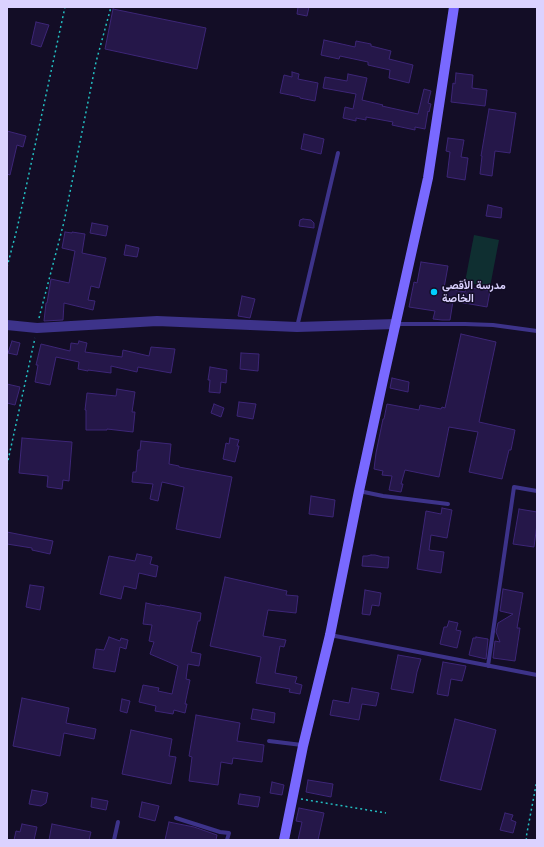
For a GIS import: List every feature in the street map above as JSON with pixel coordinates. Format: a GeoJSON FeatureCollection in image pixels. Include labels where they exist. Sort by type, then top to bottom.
{"type":"FeatureCollection","features":[{"type":"Feature","properties":{"kind":"main road"},"geometry":{"type":"LineString","coordinates":[[284,840],[303,746],[330,635],[359,491],[428,178],[454,7]]}},
{"type":"Feature","properties":{"kind":"street"},"geometry":{"type":"LineString","coordinates":[[7,325],[37,328],[157,322],[297,327],[396,324]]}},
{"type":"Feature","properties":{"kind":"lane"},"geometry":{"type":"LineString","coordinates":[[297,327],[338,153]]}},
{"type":"Feature","properties":{"kind":"lane"},"geometry":{"type":"LineString","coordinates":[[396,324],[472,324],[537,331]]}},
{"type":"Feature","properties":{"kind":"lane"},"geometry":{"type":"LineString","coordinates":[[488,666],[514,487],[537,491]]}},
{"type":"Feature","properties":{"kind":"lane"},"geometry":{"type":"LineString","coordinates":[[359,491],[383,496],[448,504]]}},
{"type":"Feature","properties":{"kind":"lane"},"geometry":{"type":"LineString","coordinates":[[330,635],[537,675]]}},
{"type":"Feature","properties":{"kind":"lane"},"geometry":{"type":"LineString","coordinates":[[269,741],[303,746]]}},
{"type":"Feature","properties":{"kind":"lane"},"geometry":{"type":"LineString","coordinates":[[176,818],[220,832],[229,833],[227,840]]}},
{"type":"Feature","properties":{"kind":"lane"},"geometry":{"type":"LineString","coordinates":[[114,840],[118,822]]}},
{"type":"Feature","properties":{"kind":"path"},"geometry":{"type":"LineString","coordinates":[[7,267],[17,229],[65,7]]}},
{"type":"Feature","properties":{"kind":"path"},"geometry":{"type":"LineString","coordinates":[[7,465],[37,328],[64,222],[96,62],[111,7]]}},
{"type":"Feature","properties":{"kind":"path"},"geometry":{"type":"LineString","coordinates":[[527,840],[526,838],[537,780]]}},
{"type":"Feature","properties":{"kind":"path"},"geometry":{"type":"LineString","coordinates":[[293,797],[386,813]]}},
{"type":"Feature","properties":{"kind":"green space"},"geometry":{"type":"Polygon","coordinates":[[[474,235],[499,240],[490,287],[465,282],[474,235]]]}},
{"type":"Feature","properties":{"kind":"building"},"geometry":{"type":"Polygon","coordinates":[[[298,7],[309,7],[307,16],[297,14],[298,7]]]}},
{"type":"Feature","properties":{"kind":"building"},"geometry":{"type":"Polygon","coordinates":[[[113,9],[206,28],[197,69],[105,49],[113,9]]]}},
{"type":"Feature","properties":{"kind":"building"},"geometry":{"type":"Polygon","coordinates":[[[36,22],[49,25],[41,47],[31,44],[36,22]]]}},
{"type":"Feature","properties":{"kind":"building"},"geometry":{"type":"Polygon","coordinates":[[[324,40],[355,47],[356,41],[371,44],[371,46],[391,51],[389,59],[413,65],[409,83],[389,78],[390,70],[368,65],[368,62],[340,56],[339,59],[321,55],[324,40]]]}},
{"type":"Feature","properties":{"kind":"building"},"geometry":{"type":"Polygon","coordinates":[[[292,72],[299,74],[298,79],[318,83],[315,101],[280,93],[284,75],[292,77],[292,72]]]}},
{"type":"Feature","properties":{"kind":"building"},"geometry":{"type":"Polygon","coordinates":[[[456,73],[473,75],[472,88],[487,90],[485,106],[451,102],[453,83],[455,84],[456,73]]]}},
{"type":"Feature","properties":{"kind":"building"},"geometry":{"type":"Polygon","coordinates":[[[348,74],[367,78],[362,100],[418,114],[424,89],[431,91],[428,103],[431,104],[429,112],[428,111],[425,129],[415,127],[415,130],[392,125],[393,122],[366,117],[366,120],[356,118],[356,121],[343,118],[345,107],[353,109],[356,94],[323,88],[325,77],[347,81],[348,74]]]}},
{"type":"Feature","properties":{"kind":"building"},"geometry":{"type":"Polygon","coordinates":[[[489,109],[516,113],[510,153],[495,151],[492,176],[480,174],[481,156],[489,109]]]}},
{"type":"Feature","properties":{"kind":"building"},"geometry":{"type":"Polygon","coordinates":[[[7,131],[26,136],[23,147],[17,145],[10,175],[7,174],[7,131]]]}},
{"type":"Feature","properties":{"kind":"building"},"geometry":{"type":"Polygon","coordinates":[[[304,134],[324,139],[321,154],[301,149],[304,134]]]}},
{"type":"Feature","properties":{"kind":"building"},"geometry":{"type":"Polygon","coordinates":[[[448,138],[464,140],[461,157],[468,158],[465,180],[447,177],[450,152],[446,151],[448,138]]]}},
{"type":"Feature","properties":{"kind":"building"},"geometry":{"type":"Polygon","coordinates":[[[488,205],[502,208],[501,218],[486,216],[488,205]]]}},
{"type":"Feature","properties":{"kind":"building"},"geometry":{"type":"Polygon","coordinates":[[[300,220],[311,220],[314,223],[314,228],[299,226],[300,220]]]}},
{"type":"Feature","properties":{"kind":"building"},"geometry":{"type":"Polygon","coordinates":[[[92,223],[108,226],[106,236],[90,233],[92,223]]]}},
{"type":"Feature","properties":{"kind":"building"},"geometry":{"type":"Polygon","coordinates":[[[65,232],[85,234],[82,253],[106,258],[99,288],[91,286],[88,300],[95,301],[93,310],[64,303],[63,320],[44,321],[51,279],[69,283],[75,251],[62,248],[65,232]]]}},
{"type":"Feature","properties":{"kind":"building"},"geometry":{"type":"Polygon","coordinates":[[[126,245],[139,248],[137,257],[124,255],[126,245]]]}},
{"type":"Feature","properties":{"kind":"building"},"geometry":{"type":"Polygon","coordinates":[[[421,262],[448,266],[444,288],[465,292],[466,287],[490,291],[487,307],[453,301],[450,320],[442,320],[433,319],[435,311],[409,307],[414,282],[417,283],[421,262]]]}},
{"type":"Feature","properties":{"kind":"building"},"geometry":{"type":"Polygon","coordinates":[[[242,296],[255,299],[250,318],[238,316],[242,296]]]}},
{"type":"Feature","properties":{"kind":"building"},"geometry":{"type":"Polygon","coordinates":[[[461,334],[496,342],[479,422],[515,430],[511,450],[509,450],[502,479],[469,472],[478,432],[449,427],[439,477],[405,470],[401,484],[403,484],[401,492],[389,490],[392,476],[382,475],[383,471],[374,469],[387,404],[419,410],[420,405],[441,409],[442,407],[445,408],[461,334]]]}},
{"type":"Feature","properties":{"kind":"building"},"geometry":{"type":"Polygon","coordinates":[[[12,341],[20,343],[17,355],[8,353],[12,341]]]}},
{"type":"Feature","properties":{"kind":"building"},"geometry":{"type":"Polygon","coordinates":[[[79,341],[87,343],[85,352],[122,357],[123,350],[149,356],[151,347],[175,349],[171,373],[138,367],[137,372],[111,366],[111,373],[88,371],[78,369],[79,362],[56,357],[50,385],[35,382],[38,365],[36,365],[41,344],[70,351],[71,343],[78,344],[79,341]]]}},
{"type":"Feature","properties":{"kind":"building"},"geometry":{"type":"Polygon","coordinates":[[[241,353],[259,354],[258,371],[240,369],[241,353]]]}},
{"type":"Feature","properties":{"kind":"building"},"geometry":{"type":"Polygon","coordinates":[[[210,367],[227,370],[226,383],[221,382],[220,393],[209,392],[210,380],[208,380],[210,367]]]}},
{"type":"Feature","properties":{"kind":"building"},"geometry":{"type":"Polygon","coordinates":[[[392,378],[409,382],[408,392],[390,388],[392,378]]]}},
{"type":"Feature","properties":{"kind":"building"},"geometry":{"type":"Polygon","coordinates":[[[7,384],[20,387],[15,405],[7,403],[7,384]]]}},
{"type":"Feature","properties":{"kind":"building"},"geometry":{"type":"Polygon","coordinates":[[[117,389],[135,392],[132,412],[135,412],[133,432],[107,429],[86,430],[85,410],[87,393],[116,396],[117,389]]]}},
{"type":"Feature","properties":{"kind":"building"},"geometry":{"type":"Polygon","coordinates":[[[239,402],[256,404],[253,419],[237,416],[239,402]]]}},
{"type":"Feature","properties":{"kind":"building"},"geometry":{"type":"Polygon","coordinates":[[[214,404],[224,408],[221,417],[211,413],[214,404]]]}},
{"type":"Feature","properties":{"kind":"building"},"geometry":{"type":"Polygon","coordinates":[[[22,438],[72,442],[69,481],[63,480],[62,489],[47,487],[48,476],[19,473],[22,438]]]}},
{"type":"Feature","properties":{"kind":"building"},"geometry":{"type":"Polygon","coordinates":[[[230,438],[239,440],[235,462],[223,459],[226,443],[229,444],[230,438]]]}},
{"type":"Feature","properties":{"kind":"building"},"geometry":{"type":"Polygon","coordinates":[[[141,441],[171,444],[169,464],[232,477],[220,538],[176,529],[184,487],[162,482],[158,501],[150,499],[153,484],[132,482],[133,472],[136,472],[138,450],[140,450],[141,441]]]}},
{"type":"Feature","properties":{"kind":"building"},"geometry":{"type":"Polygon","coordinates":[[[311,496],[335,500],[333,517],[309,514],[311,496]]]}},
{"type":"Feature","properties":{"kind":"building"},"geometry":{"type":"Polygon","coordinates":[[[442,508],[452,510],[447,538],[431,535],[429,550],[444,552],[441,573],[417,569],[426,511],[441,514],[442,508]]]}},
{"type":"Feature","properties":{"kind":"building"},"geometry":{"type":"Polygon","coordinates":[[[519,509],[537,512],[534,547],[513,544],[519,509]]]}},
{"type":"Feature","properties":{"kind":"building"},"geometry":{"type":"Polygon","coordinates":[[[7,532],[53,541],[50,554],[32,550],[32,548],[7,544],[7,532]]]}},
{"type":"Feature","properties":{"kind":"building"},"geometry":{"type":"Polygon","coordinates":[[[137,554],[152,557],[150,564],[158,566],[156,577],[139,573],[136,589],[124,586],[121,599],[100,594],[109,556],[135,561],[137,554]]]}},
{"type":"Feature","properties":{"kind":"building"},"geometry":{"type":"Polygon","coordinates":[[[371,555],[389,557],[388,568],[362,566],[363,556],[371,555]]]}},
{"type":"Feature","properties":{"kind":"building"},"geometry":{"type":"Polygon","coordinates":[[[225,577],[287,591],[286,595],[298,596],[296,613],[268,610],[263,636],[286,640],[284,647],[280,646],[275,673],[297,677],[295,683],[302,685],[300,694],[289,692],[290,689],[256,683],[261,657],[210,646],[225,577]]]}},
{"type":"Feature","properties":{"kind":"building"},"geometry":{"type":"Polygon","coordinates":[[[30,585],[44,587],[40,610],[26,607],[30,585]]]}},
{"type":"Feature","properties":{"kind":"building"},"geometry":{"type":"Polygon","coordinates":[[[503,589],[523,593],[517,628],[520,628],[515,661],[493,658],[495,641],[500,642],[496,632],[498,623],[513,614],[500,611],[503,589]]]}},
{"type":"Feature","properties":{"kind":"building"},"geometry":{"type":"Polygon","coordinates":[[[365,590],[381,593],[379,606],[372,605],[370,615],[362,614],[365,590]]]}},
{"type":"Feature","properties":{"kind":"building"},"geometry":{"type":"Polygon","coordinates":[[[146,603],[201,613],[191,652],[201,654],[199,666],[188,664],[186,679],[190,680],[185,704],[187,704],[185,713],[174,710],[173,714],[155,711],[156,706],[139,702],[143,685],[159,688],[158,691],[172,694],[178,666],[150,654],[154,642],[149,641],[152,625],[143,624],[146,603]]]}},
{"type":"Feature","properties":{"kind":"building"},"geometry":{"type":"Polygon","coordinates":[[[449,621],[458,623],[456,630],[461,631],[457,648],[440,644],[444,627],[447,627],[449,621]]]}},
{"type":"Feature","properties":{"kind":"building"},"geometry":{"type":"Polygon","coordinates":[[[109,637],[120,641],[121,638],[128,640],[126,649],[120,647],[115,672],[93,668],[96,649],[104,650],[109,637]]]}},
{"type":"Feature","properties":{"kind":"building"},"geometry":{"type":"Polygon","coordinates":[[[473,638],[488,639],[486,659],[469,655],[473,638]]]}},
{"type":"Feature","properties":{"kind":"building"},"geometry":{"type":"Polygon","coordinates":[[[398,655],[421,659],[413,693],[391,689],[398,655]]]}},
{"type":"Feature","properties":{"kind":"building"},"geometry":{"type":"Polygon","coordinates":[[[443,662],[466,666],[462,681],[451,679],[448,696],[437,694],[443,662]]]}},
{"type":"Feature","properties":{"kind":"building"},"geometry":{"type":"Polygon","coordinates":[[[352,688],[379,693],[376,706],[362,704],[359,720],[330,715],[333,700],[349,703],[352,688]]]}},
{"type":"Feature","properties":{"kind":"building"},"geometry":{"type":"Polygon","coordinates":[[[22,698],[69,708],[66,723],[96,729],[94,739],[64,733],[60,756],[13,746],[22,698]]]}},
{"type":"Feature","properties":{"kind":"building"},"geometry":{"type":"Polygon","coordinates":[[[122,699],[130,701],[127,713],[120,711],[122,699]]]}},
{"type":"Feature","properties":{"kind":"building"},"geometry":{"type":"Polygon","coordinates":[[[253,709],[275,713],[274,723],[251,719],[253,709]]]}},
{"type":"Feature","properties":{"kind":"building"},"geometry":{"type":"Polygon","coordinates":[[[196,715],[240,723],[237,741],[264,745],[262,762],[233,758],[232,764],[221,762],[218,785],[189,781],[192,757],[189,756],[196,715]]]}},
{"type":"Feature","properties":{"kind":"building"},"geometry":{"type":"Polygon","coordinates":[[[455,719],[496,730],[481,790],[440,780],[455,719]]]}},
{"type":"Feature","properties":{"kind":"building"},"geometry":{"type":"Polygon","coordinates":[[[131,730],[172,739],[169,756],[176,757],[171,784],[122,774],[131,730]]]}},
{"type":"Feature","properties":{"kind":"building"},"geometry":{"type":"Polygon","coordinates":[[[308,780],[333,784],[331,797],[306,792],[308,780]]]}},
{"type":"Feature","properties":{"kind":"building"},"geometry":{"type":"Polygon","coordinates":[[[272,782],[284,785],[282,795],[270,793],[272,782]]]}},
{"type":"Feature","properties":{"kind":"building"},"geometry":{"type":"Polygon","coordinates":[[[32,790],[48,793],[46,803],[41,806],[29,804],[32,790]]]}},
{"type":"Feature","properties":{"kind":"building"},"geometry":{"type":"Polygon","coordinates":[[[240,794],[260,797],[258,807],[238,804],[240,794]]]}},
{"type":"Feature","properties":{"kind":"building"},"geometry":{"type":"Polygon","coordinates":[[[92,798],[108,801],[106,810],[91,807],[92,798]]]}},
{"type":"Feature","properties":{"kind":"building"},"geometry":{"type":"Polygon","coordinates":[[[142,802],[159,806],[155,821],[139,817],[142,802]]]}},
{"type":"Feature","properties":{"kind":"building"},"geometry":{"type":"Polygon","coordinates":[[[299,808],[324,813],[318,840],[298,840],[302,822],[296,821],[299,808]]]}},
{"type":"Feature","properties":{"kind":"building"},"geometry":{"type":"Polygon","coordinates":[[[505,813],[513,815],[511,820],[516,822],[513,833],[500,830],[505,813]]]}},
{"type":"Feature","properties":{"kind":"building"},"geometry":{"type":"Polygon","coordinates":[[[169,822],[194,827],[217,835],[216,840],[165,840],[169,822]]]}},
{"type":"Feature","properties":{"kind":"building"},"geometry":{"type":"Polygon","coordinates":[[[22,824],[37,827],[34,840],[14,840],[16,831],[20,832],[22,824]]]}},
{"type":"Feature","properties":{"kind":"building"},"geometry":{"type":"Polygon","coordinates":[[[52,824],[91,832],[89,840],[49,840],[52,824]]]}},
{"type":"Feature","properties":{"kind":"place","name":"مدرسة الأقصى الخاصة"},"geometry":{"type":"Point","coordinates":[434,292]}}]}
